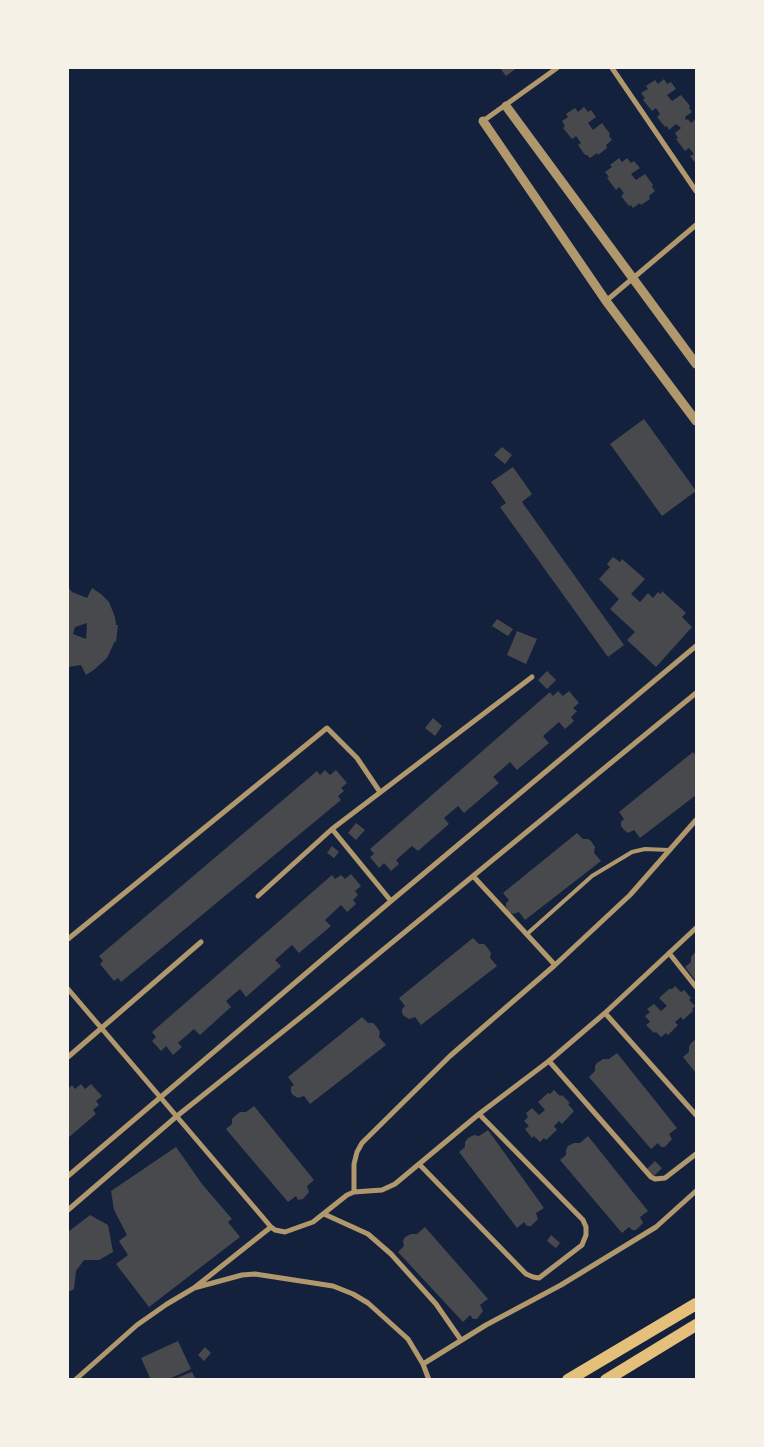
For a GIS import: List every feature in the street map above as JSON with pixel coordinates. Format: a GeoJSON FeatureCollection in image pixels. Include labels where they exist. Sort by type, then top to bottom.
{"type":"FeatureCollection","features":[{"type":"Feature","properties":{"kind":"highway"},"geometry":{"type":"LineString","coordinates":[[568,1380],[696,1304]]}},
{"type":"Feature","properties":{"kind":"highway"},"geometry":{"type":"LineString","coordinates":[[606,1380],[696,1325]]}},
{"type":"Feature","properties":{"kind":"street"},"geometry":{"type":"LineString","coordinates":[[557,68],[483,121],[606,301],[696,421]]}},
{"type":"Feature","properties":{"kind":"street"},"geometry":{"type":"LineString","coordinates":[[612,68],[696,191]]}},
{"type":"Feature","properties":{"kind":"street"},"geometry":{"type":"LineString","coordinates":[[506,106],[696,364]]}},
{"type":"Feature","properties":{"kind":"street"},"geometry":{"type":"LineString","coordinates":[[606,301],[696,225]]}},
{"type":"Feature","properties":{"kind":"street"},"geometry":{"type":"LineString","coordinates":[[68,1176],[391,901],[696,646]]}},
{"type":"Feature","properties":{"kind":"street"},"geometry":{"type":"LineString","coordinates":[[258,896],[332,829],[532,677]]}},
{"type":"Feature","properties":{"kind":"street"},"geometry":{"type":"LineString","coordinates":[[68,1210],[177,1116],[311,1009],[696,693]]}},
{"type":"Feature","properties":{"kind":"street"},"geometry":{"type":"LineString","coordinates":[[68,939],[327,728],[357,758],[380,792]]}},
{"type":"Feature","properties":{"kind":"street"},"geometry":{"type":"LineString","coordinates":[[354,1192],[354,1164],[362,1143],[450,1056],[555,965],[630,895],[696,820]]}},
{"type":"Feature","properties":{"kind":"street"},"geometry":{"type":"LineString","coordinates":[[332,829],[391,901]]}},
{"type":"Feature","properties":{"kind":"street"},"geometry":{"type":"LineString","coordinates":[[473,876],[555,965]]}},
{"type":"Feature","properties":{"kind":"street"},"geometry":{"type":"LineString","coordinates":[[68,989],[271,1227],[280,1232],[289,1231],[314,1222],[342,1198],[354,1192],[374,1192],[388,1188],[478,1114],[550,1061],[605,1013],[696,928]]}},
{"type":"Feature","properties":{"kind":"street"},"geometry":{"type":"LineString","coordinates":[[68,1057],[200,942]]}},
{"type":"Feature","properties":{"kind":"street"},"geometry":{"type":"LineString","coordinates":[[669,953],[696,987]]}},
{"type":"Feature","properties":{"kind":"street"},"geometry":{"type":"LineString","coordinates":[[605,1013],[696,1115]]}},
{"type":"Feature","properties":{"kind":"street"},"geometry":{"type":"LineString","coordinates":[[550,1061],[651,1177],[655,1179],[665,1178],[696,1154]]}},
{"type":"Feature","properties":{"kind":"street"},"geometry":{"type":"LineString","coordinates":[[419,1164],[526,1274],[539,1278],[582,1245],[586,1235],[586,1227],[582,1220],[478,1114]]}},
{"type":"Feature","properties":{"kind":"street"},"geometry":{"type":"LineString","coordinates":[[423,1364],[486,1325],[561,1285],[656,1227],[696,1191]]}},
{"type":"Feature","properties":{"kind":"street"},"geometry":{"type":"LineString","coordinates":[[324,1214],[368,1234],[391,1254],[436,1304],[461,1340]]}},
{"type":"Feature","properties":{"kind":"street"},"geometry":{"type":"LineString","coordinates":[[76,1380],[137,1325],[194,1288],[271,1227]]}},
{"type":"Feature","properties":{"kind":"street"},"geometry":{"type":"LineString","coordinates":[[194,1288],[255,1274],[333,1286],[353,1294],[368,1303],[408,1339],[423,1364],[429,1380]]}},
{"type":"Feature","properties":{"kind":"lane"},"geometry":{"type":"LineString","coordinates":[[526,934],[592,876],[632,852],[645,849],[669,850]]}},
{"type":"Feature","properties":{"kind":"building"},"geometry":{"type":"Polygon","coordinates":[[[500,68],[517,68],[506,76],[500,68]]]}},
{"type":"Feature","properties":{"kind":"building"},"geometry":{"type":"Polygon","coordinates":[[[664,79],[667,84],[671,82],[676,89],[667,95],[672,101],[681,95],[690,106],[689,108],[692,112],[685,117],[686,120],[688,119],[691,123],[696,119],[696,164],[690,156],[694,154],[689,148],[685,151],[676,139],[678,138],[675,133],[681,128],[676,124],[669,130],[657,117],[660,114],[656,108],[652,111],[643,100],[645,98],[641,93],[648,89],[646,86],[655,80],[658,84],[664,79]]]}},
{"type":"Feature","properties":{"kind":"building"},"geometry":{"type":"Polygon","coordinates":[[[584,107],[588,112],[591,110],[596,117],[588,123],[593,130],[602,123],[612,140],[606,145],[607,148],[590,158],[585,155],[578,145],[581,143],[576,136],[572,139],[563,128],[565,126],[562,121],[568,117],[566,114],[575,108],[578,112],[584,107]]]}},
{"type":"Feature","properties":{"kind":"building"},"geometry":{"type":"Polygon","coordinates":[[[619,158],[622,162],[627,158],[631,163],[634,161],[640,168],[631,174],[636,180],[645,174],[655,191],[649,196],[650,199],[633,208],[621,196],[624,193],[619,187],[616,190],[605,172],[619,158]]]}},
{"type":"Feature","properties":{"kind":"building"},"geometry":{"type":"Polygon","coordinates":[[[644,419],[696,491],[662,516],[610,444],[644,419]]]}},
{"type":"Feature","properties":{"kind":"building"},"geometry":{"type":"Polygon","coordinates":[[[502,447],[512,455],[505,464],[494,455],[502,447]]]}},
{"type":"Feature","properties":{"kind":"building"},"geometry":{"type":"Polygon","coordinates":[[[513,467],[532,494],[522,502],[624,645],[608,657],[500,507],[506,503],[491,482],[513,467]]]}},
{"type":"Feature","properties":{"kind":"building"},"geometry":{"type":"Polygon","coordinates":[[[613,557],[620,562],[622,559],[645,579],[631,594],[640,602],[648,593],[653,598],[658,592],[661,594],[662,591],[686,613],[682,617],[692,627],[656,667],[627,640],[635,632],[610,609],[619,599],[599,579],[610,567],[607,564],[613,557]]]}},
{"type":"Feature","properties":{"kind":"building"},"geometry":{"type":"Polygon","coordinates":[[[68,587],[72,592],[87,598],[92,588],[109,602],[116,625],[118,625],[116,642],[107,658],[86,675],[81,665],[68,667],[68,587]],[[87,623],[75,627],[73,634],[86,639],[87,623]]]}},
{"type":"Feature","properties":{"kind":"building"},"geometry":{"type":"Polygon","coordinates":[[[497,619],[513,629],[508,636],[492,626],[497,619]]]}},
{"type":"Feature","properties":{"kind":"building"},"geometry":{"type":"Polygon","coordinates":[[[517,631],[537,639],[526,664],[507,655],[517,631]]]}},
{"type":"Feature","properties":{"kind":"building"},"geometry":{"type":"Polygon","coordinates":[[[547,671],[556,680],[547,689],[538,680],[547,671]]]}},
{"type":"Feature","properties":{"kind":"building"},"geometry":{"type":"Polygon","coordinates":[[[558,691],[563,696],[569,691],[579,703],[573,708],[577,711],[571,717],[574,721],[565,729],[559,722],[543,736],[549,743],[517,770],[510,762],[493,777],[499,783],[464,813],[458,806],[444,818],[449,824],[418,851],[412,846],[396,860],[399,864],[391,871],[384,863],[379,868],[370,857],[374,854],[370,849],[550,692],[553,696],[558,691]]]}},
{"type":"Feature","properties":{"kind":"building"},"geometry":{"type":"Polygon","coordinates":[[[433,718],[442,726],[435,736],[425,728],[433,718]]]}},
{"type":"Feature","properties":{"kind":"building"},"geometry":{"type":"Polygon","coordinates":[[[693,752],[696,756],[696,795],[640,838],[634,830],[628,833],[624,830],[621,822],[624,819],[619,812],[693,752]]]}},
{"type":"Feature","properties":{"kind":"building"},"geometry":{"type":"Polygon","coordinates":[[[325,770],[330,775],[336,770],[347,783],[341,788],[344,791],[338,796],[341,800],[121,982],[118,978],[114,981],[100,964],[103,961],[99,956],[317,771],[320,775],[325,770]]]}},
{"type":"Feature","properties":{"kind":"building"},"geometry":{"type":"Polygon","coordinates":[[[356,823],[365,830],[356,840],[348,833],[356,823]]]}},
{"type":"Feature","properties":{"kind":"building"},"geometry":{"type":"Polygon","coordinates":[[[577,833],[583,839],[591,841],[595,847],[594,853],[601,861],[525,920],[519,912],[513,914],[508,911],[506,903],[509,900],[503,893],[577,833]]]}},
{"type":"Feature","properties":{"kind":"building"},"geometry":{"type":"Polygon","coordinates":[[[332,846],[339,852],[334,858],[327,853],[332,846]]]}},
{"type":"Feature","properties":{"kind":"building"},"geometry":{"type":"Polygon","coordinates":[[[351,874],[361,886],[355,891],[358,895],[353,900],[356,904],[347,912],[341,905],[325,920],[331,926],[299,953],[292,945],[275,960],[281,966],[246,997],[240,989],[226,1001],[231,1007],[200,1035],[194,1029],[178,1043],[182,1047],[173,1055],[166,1046],[161,1051],[152,1041],[156,1037],[152,1032],[332,875],[335,879],[341,875],[345,879],[351,874]]]}},
{"type":"Feature","properties":{"kind":"building"},"geometry":{"type":"Polygon","coordinates":[[[473,938],[479,944],[484,944],[487,947],[491,953],[490,958],[497,966],[421,1025],[415,1017],[409,1019],[404,1016],[402,1009],[405,1006],[399,998],[473,938]]]}},
{"type":"Feature","properties":{"kind":"building"},"geometry":{"type":"Polygon","coordinates":[[[696,951],[696,981],[685,967],[691,962],[691,957],[696,951]]]}},
{"type":"Feature","properties":{"kind":"building"},"geometry":{"type":"Polygon","coordinates":[[[675,986],[681,992],[684,990],[691,998],[689,1000],[695,1006],[692,1009],[693,1011],[683,1020],[681,1017],[675,1022],[678,1025],[668,1035],[666,1033],[661,1037],[646,1025],[650,1022],[645,1016],[650,1012],[647,1009],[654,1004],[661,1011],[667,1006],[659,998],[675,986]]]}},
{"type":"Feature","properties":{"kind":"building"},"geometry":{"type":"Polygon","coordinates":[[[362,1017],[368,1023],[373,1023],[376,1026],[380,1032],[379,1037],[386,1045],[310,1104],[304,1096],[298,1098],[293,1095],[291,1087],[294,1085],[288,1077],[362,1017]]]}},
{"type":"Feature","properties":{"kind":"building"},"geometry":{"type":"Polygon","coordinates":[[[696,1039],[696,1073],[683,1057],[689,1052],[691,1043],[696,1039]]]}},
{"type":"Feature","properties":{"kind":"building"},"geometry":{"type":"Polygon","coordinates":[[[617,1053],[677,1128],[669,1134],[672,1139],[665,1147],[661,1147],[658,1143],[651,1149],[589,1077],[595,1071],[597,1063],[603,1059],[609,1059],[617,1053]]]}},
{"type":"Feature","properties":{"kind":"building"},"geometry":{"type":"Polygon","coordinates":[[[81,1084],[85,1089],[91,1084],[102,1096],[96,1101],[99,1105],[93,1110],[96,1114],[68,1138],[68,1089],[72,1085],[75,1089],[81,1084]]]}},
{"type":"Feature","properties":{"kind":"building"},"geometry":{"type":"Polygon","coordinates":[[[554,1090],[570,1103],[568,1104],[574,1111],[562,1124],[559,1121],[554,1126],[557,1130],[546,1140],[544,1138],[540,1142],[534,1136],[532,1138],[525,1129],[529,1126],[524,1121],[528,1117],[526,1113],[532,1108],[539,1115],[545,1110],[538,1102],[554,1090]]]}},
{"type":"Feature","properties":{"kind":"building"},"geometry":{"type":"Polygon","coordinates":[[[254,1106],[314,1180],[307,1186],[309,1192],[303,1199],[298,1200],[296,1196],[288,1202],[226,1129],[232,1124],[232,1119],[235,1116],[240,1112],[246,1112],[254,1106]]]}},
{"type":"Feature","properties":{"kind":"building"},"geometry":{"type":"Polygon","coordinates":[[[488,1130],[544,1208],[536,1213],[538,1219],[531,1226],[527,1226],[524,1222],[517,1228],[459,1152],[465,1147],[465,1142],[468,1138],[474,1135],[479,1136],[488,1130]]]}},
{"type":"Feature","properties":{"kind":"building"},"geometry":{"type":"Polygon","coordinates":[[[588,1136],[648,1211],[640,1217],[643,1223],[636,1230],[632,1230],[629,1227],[622,1233],[560,1160],[566,1155],[568,1146],[580,1143],[588,1136]]]}},
{"type":"Feature","properties":{"kind":"building"},"geometry":{"type":"Polygon","coordinates":[[[176,1147],[202,1184],[232,1219],[228,1222],[240,1237],[149,1307],[116,1264],[128,1255],[119,1241],[127,1235],[114,1210],[111,1191],[176,1147]]]}},
{"type":"Feature","properties":{"kind":"building"},"geometry":{"type":"Polygon","coordinates":[[[655,1161],[662,1168],[654,1176],[647,1169],[655,1161]]]}},
{"type":"Feature","properties":{"kind":"building"},"geometry":{"type":"Polygon","coordinates":[[[90,1215],[108,1225],[113,1252],[99,1260],[84,1260],[76,1271],[74,1289],[68,1292],[68,1232],[90,1215]]]}},
{"type":"Feature","properties":{"kind":"building"},"geometry":{"type":"Polygon","coordinates":[[[425,1227],[488,1299],[480,1305],[483,1311],[477,1319],[473,1319],[470,1315],[463,1322],[398,1252],[404,1246],[403,1241],[405,1237],[417,1234],[425,1227]]]}},
{"type":"Feature","properties":{"kind":"building"},"geometry":{"type":"Polygon","coordinates":[[[551,1235],[560,1243],[556,1248],[547,1241],[551,1235]]]}},
{"type":"Feature","properties":{"kind":"building"},"geometry":{"type":"Polygon","coordinates":[[[178,1341],[191,1369],[169,1379],[151,1380],[141,1358],[178,1341]]]}},
{"type":"Feature","properties":{"kind":"building"},"geometry":{"type":"Polygon","coordinates":[[[205,1347],[211,1353],[204,1361],[198,1355],[205,1347]]]}},
{"type":"Feature","properties":{"kind":"building"},"geometry":{"type":"Polygon","coordinates":[[[192,1372],[196,1380],[174,1380],[174,1379],[192,1372]]]}}]}
